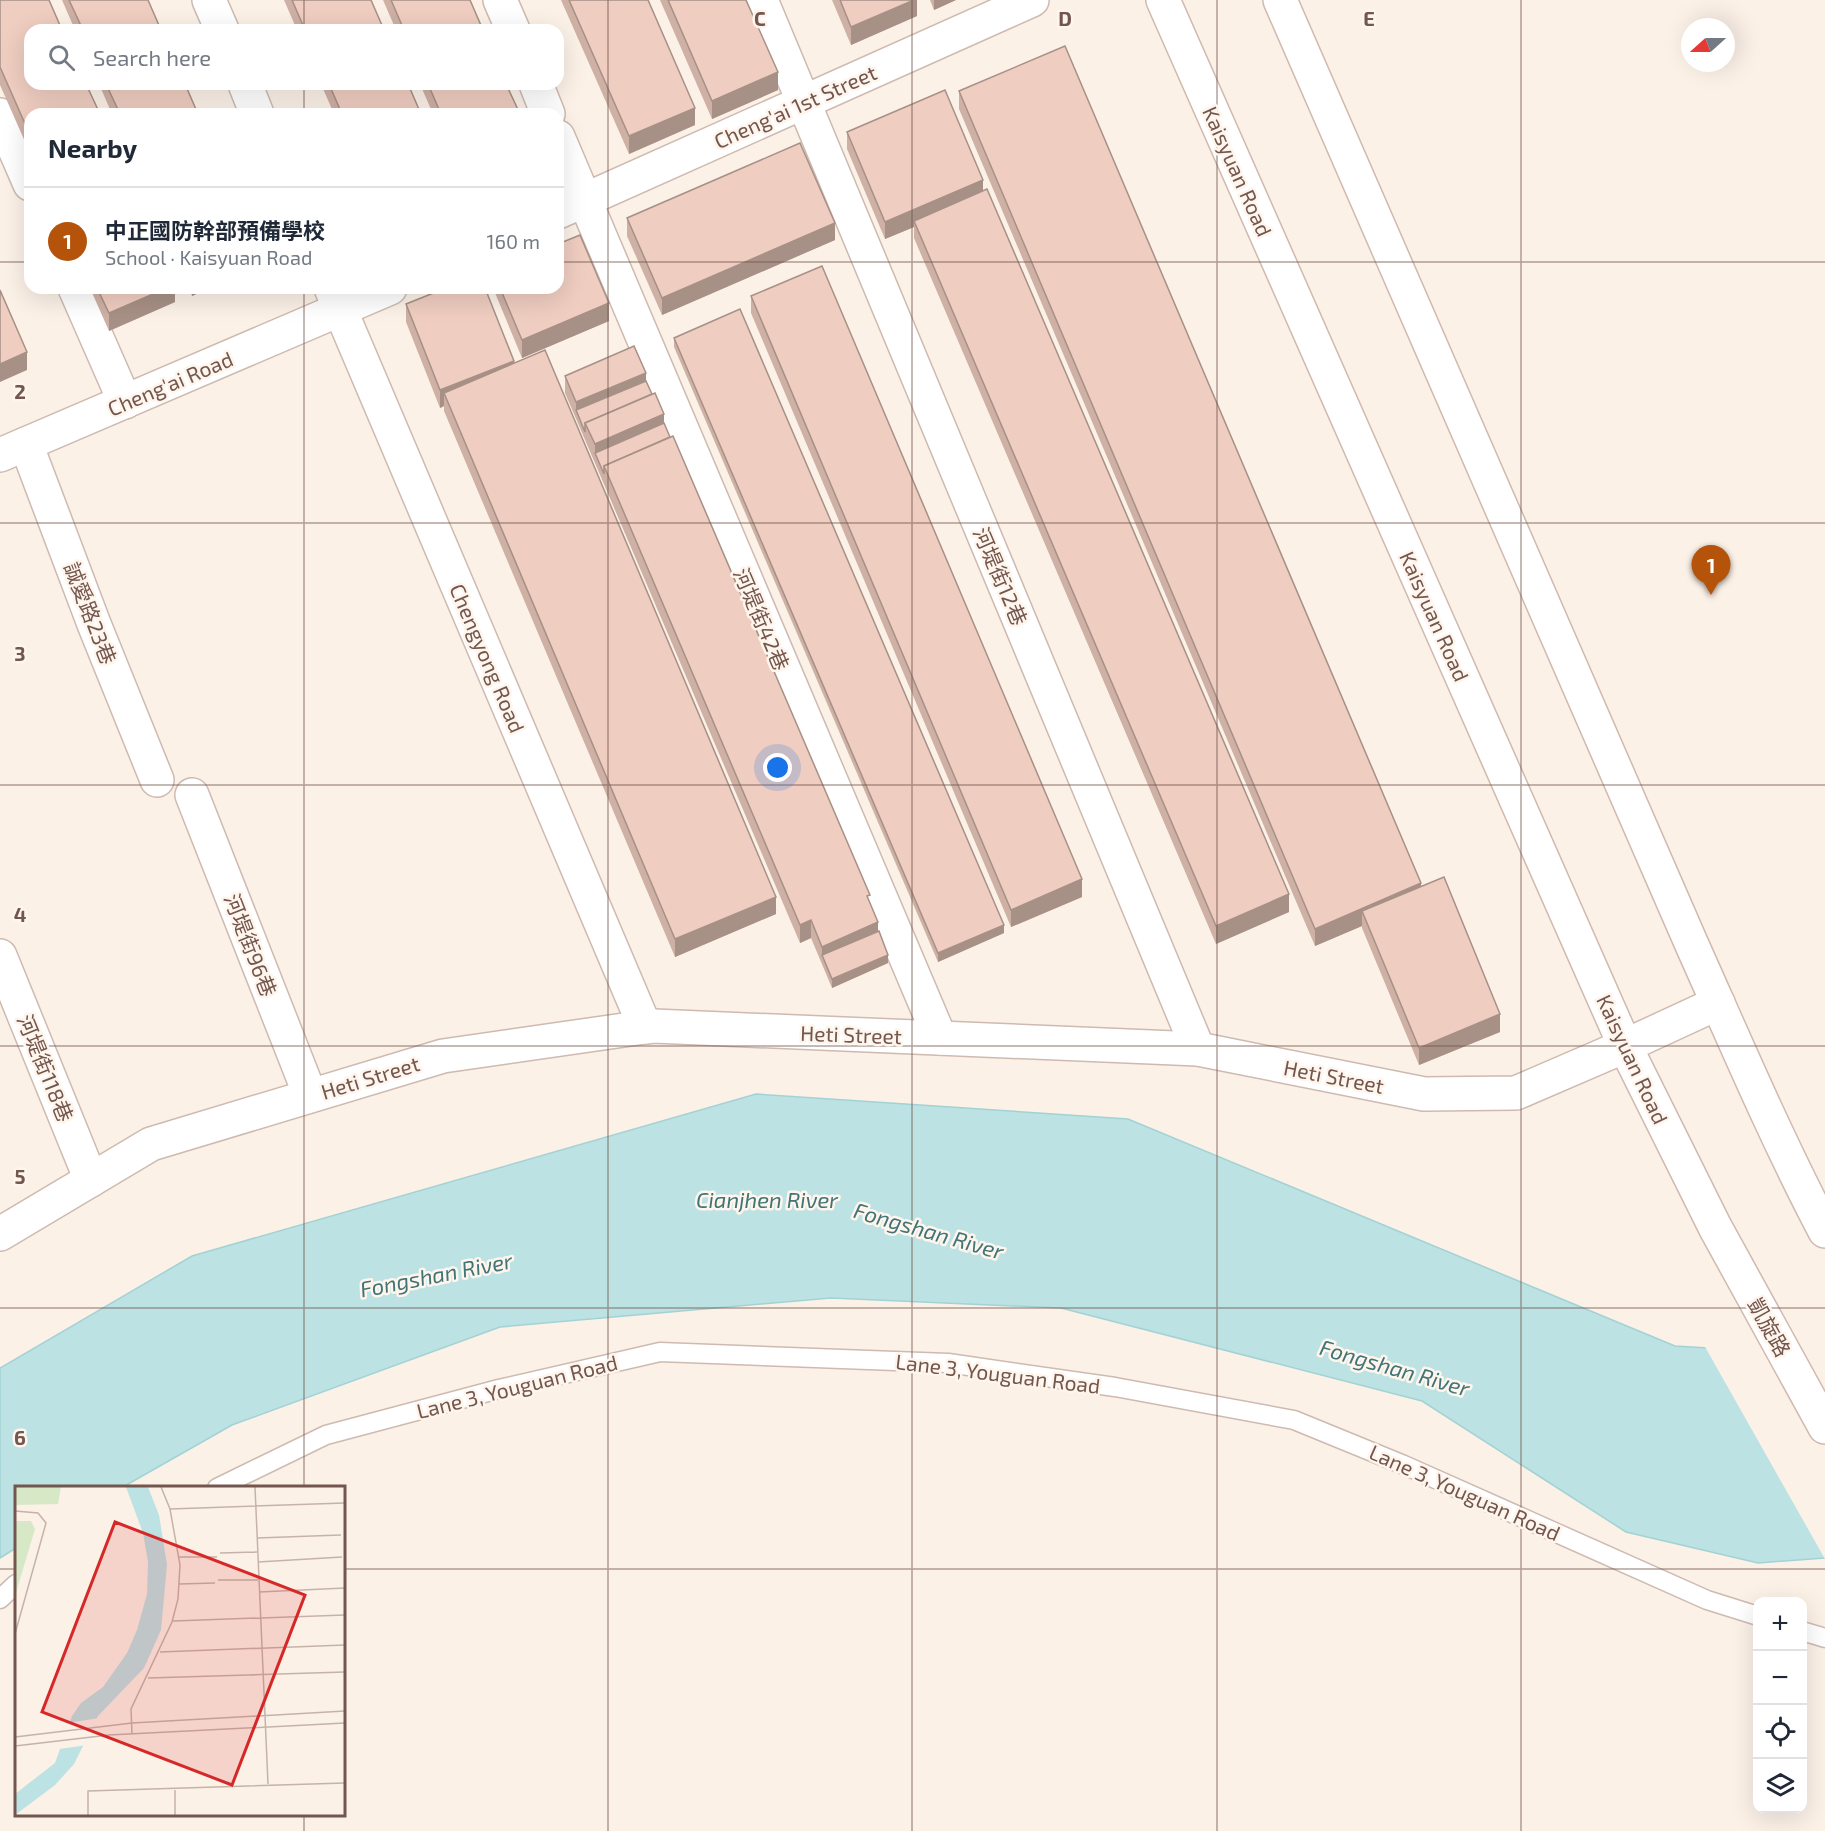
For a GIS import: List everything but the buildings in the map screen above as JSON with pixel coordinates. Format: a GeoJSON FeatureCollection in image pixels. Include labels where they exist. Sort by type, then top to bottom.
{"type":"FeatureCollection","features":[{"type":"Feature","properties":{"kind":"street"},"geometry":{"type":"LineString","coordinates":[[209,0],[219,24]]}},
{"type":"Feature","properties":{"kind":"street"},"geometry":{"type":"LineString","coordinates":[[500,0],[510,24]]}},
{"type":"Feature","properties":{"kind":"street","name":"河堤街12巷"},"geometry":{"type":"LineString","coordinates":[[761,0],[1198,1049]]}},
{"type":"Feature","properties":{"kind":"street","name":"Cheng'ai 1st Street"},"geometry":{"type":"LineString","coordinates":[[571,206],[1032,0]]}},
{"type":"Feature","properties":{"kind":"street","name":"Kaisyuan Road"},"geometry":{"type":"LineString","coordinates":[[1163,0],[1625,1046],[1715,1227]]}},
{"type":"Feature","properties":{"kind":"street"},"geometry":{"type":"LineString","coordinates":[[1281,0],[1718,1003],[1805,1193],[1825,1231]]}},
{"type":"Feature","properties":{"kind":"street"},"geometry":{"type":"LineString","coordinates":[[247,90],[255,108]]}},
{"type":"Feature","properties":{"kind":"street"},"geometry":{"type":"LineString","coordinates":[[538,90],[546,108]]}},
{"type":"Feature","properties":{"kind":"street"},"geometry":{"type":"LineString","coordinates":[[0,115],[24,170]]}},
{"type":"Feature","properties":{"kind":"street","name":"河堤街42巷"},"geometry":{"type":"LineString","coordinates":[[564,169],[571,206],[940,1038]]}},
{"type":"Feature","properties":{"kind":"street"},"geometry":{"type":"LineString","coordinates":[[78,294],[125,402]]}},
{"type":"Feature","properties":{"kind":"street"},"geometry":{"type":"LineString","coordinates":[[336,299],[361,294]]}},
{"type":"Feature","properties":{"kind":"street","name":"Cheng'ai Road"},"geometry":{"type":"LineString","coordinates":[[13,450],[125,402],[336,299]]}},
{"type":"Feature","properties":{"kind":"street","name":"Chengyong Road"},"geometry":{"type":"LineString","coordinates":[[336,299],[645,1027]]}},
{"type":"Feature","properties":{"kind":"street","name":"誠愛路23巷"},"geometry":{"type":"LineString","coordinates":[[13,450],[94,624],[158,780]]}},
{"type":"Feature","properties":{"kind":"street","name":"河堤街96巷"},"geometry":{"type":"LineString","coordinates":[[192,795],[310,1095]]}},
{"type":"Feature","properties":{"kind":"street","name":"河堤街118巷"},"geometry":{"type":"LineString","coordinates":[[0,956],[91,1180]]}},
{"type":"Feature","properties":{"kind":"street","name":"Heti Street"},"geometry":{"type":"LineString","coordinates":[[0,1234],[151,1144],[443,1056],[645,1027],[1198,1049],[1424,1094],[1516,1093],[1718,1003]]}},
{"type":"Feature","properties":{"kind":"street","name":"凱旋路"},"geometry":{"type":"LineString","coordinates":[[1715,1227],[1825,1428]]}},
{"type":"Feature","properties":{"kind":"lane","name":"Lane 3, Youguan Road"},"geometry":{"type":"LineString","coordinates":[[221,1486],[326,1435],[499,1389],[660,1352],[948,1363],[1115,1387],[1294,1420],[1404,1465],[1707,1600],[1753,1614]]}},
{"type":"Feature","properties":{"kind":"lane"},"geometry":{"type":"LineString","coordinates":[[0,1599],[15,1585]]}},
{"type":"Feature","properties":{"kind":"lane"},"geometry":{"type":"LineString","coordinates":[[1807,1632],[1825,1638]]}},
{"type":"Feature","properties":{"kind":"water","name":"Cianjhen River"},"geometry":{"type":"Polygon","coordinates":[[[756,1094],[1128,1119],[1675,1346],[1825,1355],[1825,1558],[1758,1563],[1626,1532],[1422,1401],[1061,1308],[831,1298],[500,1327],[232,1425],[125,1486],[15,1486],[15,1549],[0,1558],[0,1368],[192,1256],[756,1094]]]}},
{"type":"Feature","properties":{"kind":"pier"},"geometry":{"type":"Polygon","coordinates":[[[1704,1345],[1825,1352],[1825,1559],[1704,1345]]]}},
{"type":"Feature","properties":{"kind":"place","name":"中正國防幹部預備學校"},"geometry":{"type":"Point","coordinates":[1711,595]}},
{"type":"Feature","properties":{"kind":"water label","name":"Fongshan River"},"geometry":{"type":"Point","coordinates":[929,1230]}},
{"type":"Feature","properties":{"kind":"water label","name":"Fongshan River"},"geometry":{"type":"Point","coordinates":[436,1274]}},
{"type":"Feature","properties":{"kind":"water label","name":"Fongshan River"},"geometry":{"type":"Point","coordinates":[1395,1367]}}]}
